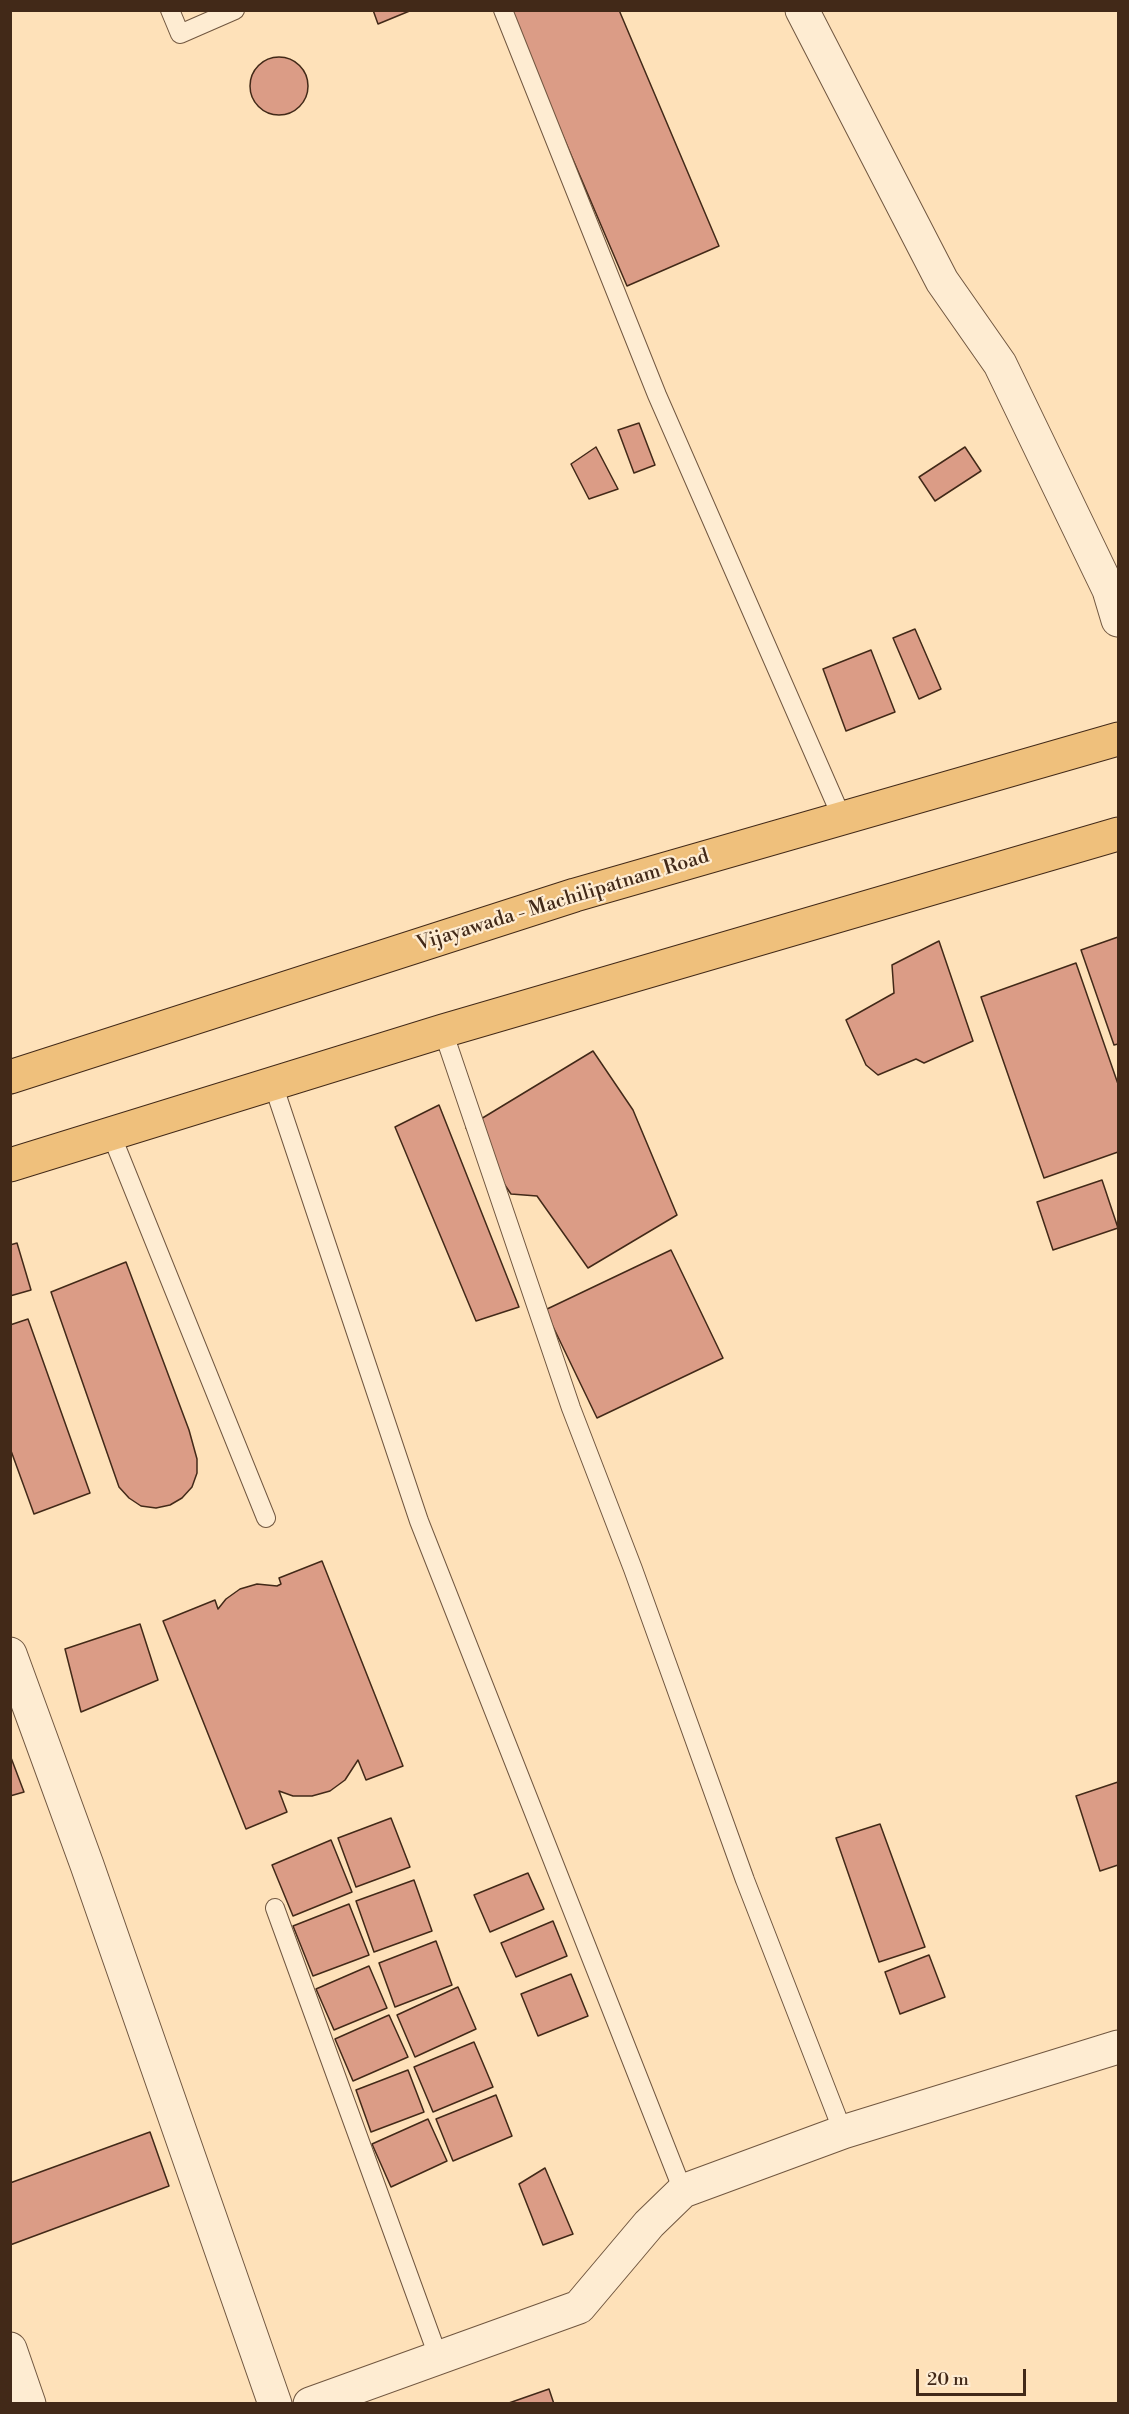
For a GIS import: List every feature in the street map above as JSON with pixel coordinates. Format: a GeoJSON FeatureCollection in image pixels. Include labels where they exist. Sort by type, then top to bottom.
{"type":"FeatureCollection","features":[{"type":"Feature","properties":{"kind":"highway","name":"Vijayawada - Machilipatnam Road"},"geometry":{"type":"LineString","coordinates":[[10,1077],[575,895],[1119,739]]}},
{"type":"Feature","properties":{"kind":"highway"},"geometry":{"type":"LineString","coordinates":[[10,1165],[443,1031],[1119,834]]}},
{"type":"Feature","properties":{"kind":"street"},"geometry":{"type":"LineString","coordinates":[[802,10],[942,281],[1000,364],[1109,590],[1119,620]]}},
{"type":"Feature","properties":{"kind":"street"},"geometry":{"type":"LineString","coordinates":[[10,1654],[87,1865],[275,2403]]}},
{"type":"Feature","properties":{"kind":"street"},"geometry":{"type":"LineString","coordinates":[[318,2402],[579,2307],[649,2224],[683,2191],[843,2132],[1119,2047]]}},
{"type":"Feature","properties":{"kind":"street"},"geometry":{"type":"LineString","coordinates":[[10,2349],[29,2403]]}},
{"type":"Feature","properties":{"kind":"lane"},"geometry":{"type":"LineString","coordinates":[[170,10],[180,34],[235,10]]}},
{"type":"Feature","properties":{"kind":"lane"},"geometry":{"type":"LineString","coordinates":[[503,10],[657,395],[842,818]]}},
{"type":"Feature","properties":{"kind":"lane"},"geometry":{"type":"LineString","coordinates":[[443,1031],[571,1408],[633,1569],[744,1880],[843,2132]]}},
{"type":"Feature","properties":{"kind":"lane"},"geometry":{"type":"LineString","coordinates":[[273,1084],[419,1521],[683,2191]]}},
{"type":"Feature","properties":{"kind":"lane"},"geometry":{"type":"LineString","coordinates":[[111,1134],[266,1518]]}},
{"type":"Feature","properties":{"kind":"lane"},"geometry":{"type":"LineString","coordinates":[[274,1908],[439,2359]]}},
{"type":"Feature","properties":{"kind":"building"},"geometry":{"type":"Polygon","coordinates":[[[373,10],[412,10],[378,24],[373,10]]]}},
{"type":"Feature","properties":{"kind":"building"},"geometry":{"type":"Polygon","coordinates":[[[513,10],[619,10],[719,246],[627,286],[510,12],[513,10]]]}},
{"type":"Feature","properties":{"kind":"building"},"geometry":{"type":"Polygon","coordinates":[[[279,57],[290,59],[300,65],[306,75],[308,86],[306,97],[300,107],[290,113],[279,115],[268,113],[258,107],[252,97],[250,86],[252,75],[258,65],[268,59],[279,57]]]}},
{"type":"Feature","properties":{"kind":"building"},"geometry":{"type":"Polygon","coordinates":[[[639,423],[655,465],[634,473],[618,430],[639,423]]]}},
{"type":"Feature","properties":{"kind":"building"},"geometry":{"type":"Polygon","coordinates":[[[596,447],[618,489],[589,499],[571,464],[596,447]]]}},
{"type":"Feature","properties":{"kind":"building"},"geometry":{"type":"Polygon","coordinates":[[[965,447],[981,471],[935,501],[919,477],[965,447]]]}},
{"type":"Feature","properties":{"kind":"building"},"geometry":{"type":"Polygon","coordinates":[[[915,629],[941,689],[919,699],[893,638],[915,629]]]}},
{"type":"Feature","properties":{"kind":"building"},"geometry":{"type":"Polygon","coordinates":[[[871,650],[895,712],[846,731],[823,669],[871,650]]]}},
{"type":"Feature","properties":{"kind":"building"},"geometry":{"type":"Polygon","coordinates":[[[1118,937],[1118,1044],[1114,1045],[1081,950],[1118,937]]]}},
{"type":"Feature","properties":{"kind":"building"},"geometry":{"type":"Polygon","coordinates":[[[939,941],[973,1041],[924,1063],[916,1059],[878,1075],[866,1065],[846,1020],[894,993],[892,965],[939,941]]]}},
{"type":"Feature","properties":{"kind":"building"},"geometry":{"type":"Polygon","coordinates":[[[1076,963],[1118,1084],[1118,1152],[1044,1178],[981,997],[1076,963]]]}},
{"type":"Feature","properties":{"kind":"building"},"geometry":{"type":"Polygon","coordinates":[[[593,1051],[633,1110],[677,1215],[588,1268],[537,1196],[511,1194],[466,1128],[593,1051]]]}},
{"type":"Feature","properties":{"kind":"building"},"geometry":{"type":"Polygon","coordinates":[[[439,1105],[519,1307],[476,1321],[395,1127],[439,1105]]]}},
{"type":"Feature","properties":{"kind":"building"},"geometry":{"type":"Polygon","coordinates":[[[1102,1180],[1118,1228],[1053,1250],[1037,1202],[1102,1180]]]}},
{"type":"Feature","properties":{"kind":"building"},"geometry":{"type":"Polygon","coordinates":[[[17,1243],[31,1290],[10,1296],[10,1245],[17,1243]]]}},
{"type":"Feature","properties":{"kind":"building"},"geometry":{"type":"Polygon","coordinates":[[[671,1250],[723,1358],[597,1418],[545,1310],[671,1250]]]}},
{"type":"Feature","properties":{"kind":"building"},"geometry":{"type":"Polygon","coordinates":[[[126,1262],[189,1430],[197,1459],[197,1473],[192,1487],[182,1498],[170,1505],[156,1508],[141,1506],[119,1487],[51,1292],[126,1262]]]}},
{"type":"Feature","properties":{"kind":"building"},"geometry":{"type":"Polygon","coordinates":[[[28,1319],[90,1493],[34,1514],[10,1448],[10,1325],[28,1319]]]}},
{"type":"Feature","properties":{"kind":"building"},"geometry":{"type":"Polygon","coordinates":[[[322,1561],[403,1766],[366,1780],[358,1760],[345,1780],[330,1791],[312,1796],[293,1796],[279,1791],[287,1812],[246,1829],[163,1621],[215,1600],[218,1609],[226,1599],[240,1589],[257,1584],[277,1586],[281,1584],[279,1578],[322,1561]]]}},
{"type":"Feature","properties":{"kind":"building"},"geometry":{"type":"Polygon","coordinates":[[[140,1624],[158,1680],[81,1712],[65,1649],[140,1624]]]}},
{"type":"Feature","properties":{"kind":"building"},"geometry":{"type":"Polygon","coordinates":[[[10,1755],[24,1792],[10,1796],[10,1755]]]}},
{"type":"Feature","properties":{"kind":"building"},"geometry":{"type":"Polygon","coordinates":[[[1118,1782],[1118,1865],[1100,1871],[1076,1796],[1118,1782]]]}},
{"type":"Feature","properties":{"kind":"building"},"geometry":{"type":"Polygon","coordinates":[[[391,1818],[410,1867],[356,1887],[338,1838],[391,1818]]]}},
{"type":"Feature","properties":{"kind":"building"},"geometry":{"type":"Polygon","coordinates":[[[880,1824],[925,1947],[879,1962],[836,1838],[880,1824]]]}},
{"type":"Feature","properties":{"kind":"building"},"geometry":{"type":"Polygon","coordinates":[[[331,1840],[352,1892],[293,1916],[272,1865],[331,1840]]]}},
{"type":"Feature","properties":{"kind":"building"},"geometry":{"type":"Polygon","coordinates":[[[528,1873],[544,1909],[490,1932],[474,1895],[528,1873]]]}},
{"type":"Feature","properties":{"kind":"building"},"geometry":{"type":"Polygon","coordinates":[[[414,1880],[432,1931],[374,1952],[356,1901],[414,1880]]]}},
{"type":"Feature","properties":{"kind":"building"},"geometry":{"type":"Polygon","coordinates":[[[349,1904],[369,1955],[313,1976],[293,1926],[349,1904]]]}},
{"type":"Feature","properties":{"kind":"building"},"geometry":{"type":"Polygon","coordinates":[[[553,1921],[567,1956],[516,1977],[501,1943],[553,1921]]]}},
{"type":"Feature","properties":{"kind":"building"},"geometry":{"type":"Polygon","coordinates":[[[436,1941],[452,1985],[395,2007],[379,1963],[436,1941]]]}},
{"type":"Feature","properties":{"kind":"building"},"geometry":{"type":"Polygon","coordinates":[[[929,1955],[945,1997],[900,2014],[885,1972],[929,1955]]]}},
{"type":"Feature","properties":{"kind":"building"},"geometry":{"type":"Polygon","coordinates":[[[369,1966],[387,2008],[334,2030],[316,1989],[369,1966]]]}},
{"type":"Feature","properties":{"kind":"building"},"geometry":{"type":"Polygon","coordinates":[[[571,1974],[588,2016],[538,2036],[521,1994],[571,1974]]]}},
{"type":"Feature","properties":{"kind":"building"},"geometry":{"type":"Polygon","coordinates":[[[458,1987],[476,2029],[415,2057],[397,2015],[458,1987]]]}},
{"type":"Feature","properties":{"kind":"building"},"geometry":{"type":"Polygon","coordinates":[[[389,2015],[408,2057],[353,2081],[335,2039],[389,2015]]]}},
{"type":"Feature","properties":{"kind":"building"},"geometry":{"type":"Polygon","coordinates":[[[474,2042],[493,2087],[433,2112],[414,2067],[474,2042]]]}},
{"type":"Feature","properties":{"kind":"building"},"geometry":{"type":"Polygon","coordinates":[[[408,2070],[424,2112],[371,2132],[356,2090],[408,2070]]]}},
{"type":"Feature","properties":{"kind":"building"},"geometry":{"type":"Polygon","coordinates":[[[496,2095],[512,2136],[453,2161],[436,2119],[496,2095]]]}},
{"type":"Feature","properties":{"kind":"building"},"geometry":{"type":"Polygon","coordinates":[[[428,2119],[447,2161],[391,2187],[372,2144],[428,2119]]]}},
{"type":"Feature","properties":{"kind":"building"},"geometry":{"type":"Polygon","coordinates":[[[150,2132],[169,2186],[10,2245],[10,2183],[150,2132]]]}},
{"type":"Feature","properties":{"kind":"building"},"geometry":{"type":"Polygon","coordinates":[[[545,2168],[573,2234],[543,2245],[519,2184],[545,2168]]]}},
{"type":"Feature","properties":{"kind":"building"},"geometry":{"type":"Polygon","coordinates":[[[549,2389],[554,2404],[506,2404],[549,2389]]]}}]}
